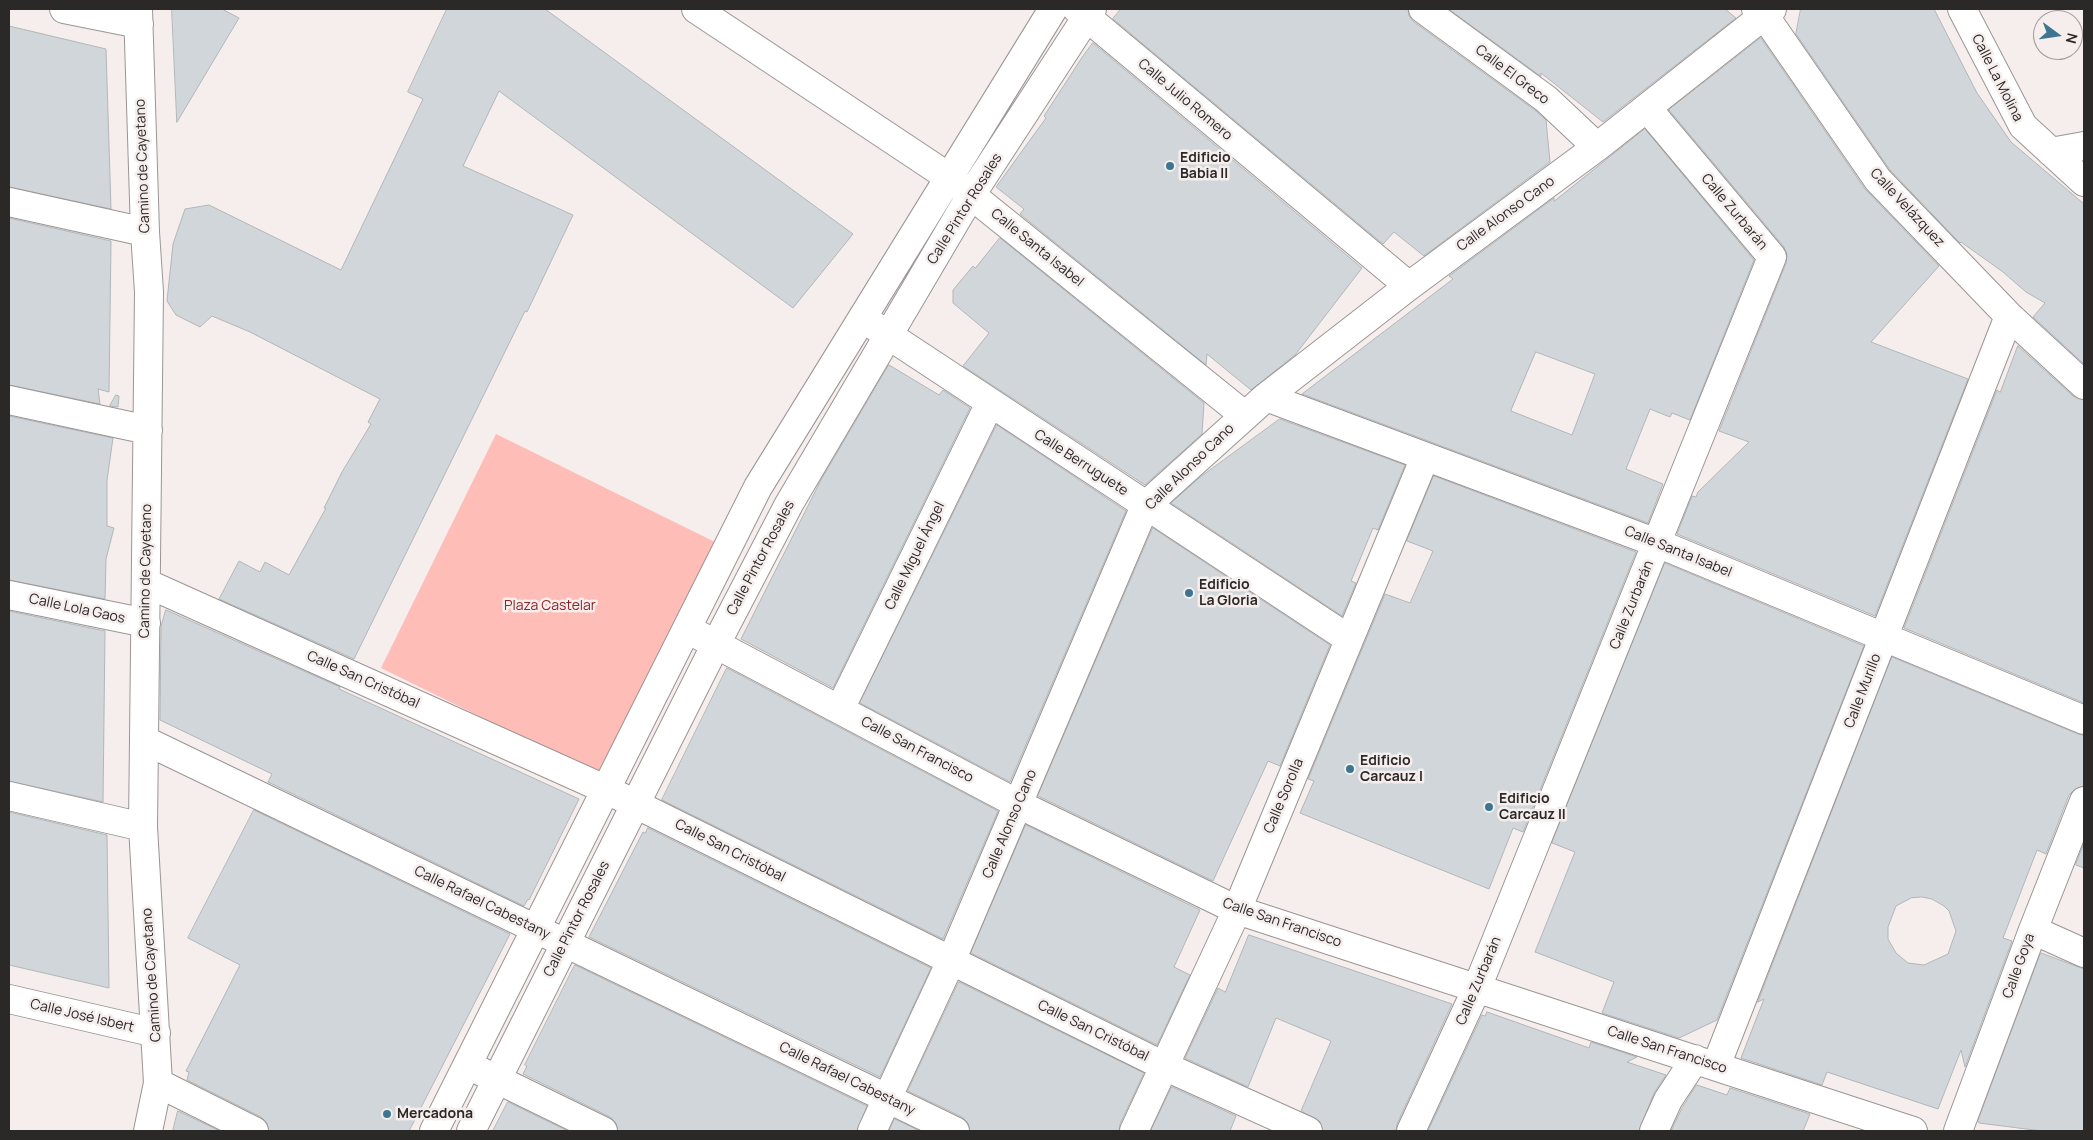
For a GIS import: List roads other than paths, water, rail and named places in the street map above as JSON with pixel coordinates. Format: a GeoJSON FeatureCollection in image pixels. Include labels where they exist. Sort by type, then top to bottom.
{"type":"FeatureCollection","features":[{"type":"Feature","properties":{"kind":"street"},"geometry":{"type":"LineString","coordinates":[[64,9],[138,17]]}},
{"type":"Feature","properties":{"kind":"street","name":"Calle Santa Isabel"},"geometry":{"type":"LineString","coordinates":[[696,9],[950,178],[1244,415]]}},
{"type":"Feature","properties":{"kind":"street"},"geometry":{"type":"LineString","coordinates":[[434,1131],[758,487],[1053,9]]}},
{"type":"Feature","properties":{"kind":"street","name":"Calle El Greco"},"geometry":{"type":"LineString","coordinates":[[1423,9],[1546,99],[1597,148]]}},
{"type":"Feature","properties":{"kind":"street","name":"Calle La Molina"},"geometry":{"type":"LineString","coordinates":[[1962,9],[2022,126],[2084,182]]}},
{"type":"Feature","properties":{"kind":"street","name":"Calle Alonso Cano"},"geometry":{"type":"LineString","coordinates":[[872,1131],[951,961],[1145,506],[1266,397],[1409,286],[1597,148],[1764,11]]}},
{"type":"Feature","properties":{"kind":"street","name":"Calle Velázquez"},"geometry":{"type":"LineString","coordinates":[[1764,11],[1878,180],[2009,316],[2084,385]]}},
{"type":"Feature","properties":{"kind":"street","name":"Calle Pintor Rosales"},"geometry":{"type":"LineString","coordinates":[[471,1131],[716,644],[789,504],[971,195],[1085,12]]}},
{"type":"Feature","properties":{"kind":"street","name":"Calle Julio Romero"},"geometry":{"type":"LineString","coordinates":[[1085,12],[1409,286]]}},
{"type":"Feature","properties":{"kind":"street","name":"Camino de Cayetano"},"geometry":{"type":"LineString","coordinates":[[138,17],[145,232],[150,292],[143,827],[158,1083],[148,1131]]}},
{"type":"Feature","properties":{"kind":"street","name":"Calle Zurbarán"},"geometry":{"type":"LineString","coordinates":[[1411,1131],[1478,988],[1772,257],[1647,108]]}},
{"type":"Feature","properties":{"kind":"street"},"geometry":{"type":"LineString","coordinates":[[2051,152],[2084,146]]}},
{"type":"Feature","properties":{"kind":"street"},"geometry":{"type":"LineString","coordinates":[[9,202],[145,232]]}},
{"type":"Feature","properties":{"kind":"street","name":"Calle Murillo"},"geometry":{"type":"LineString","coordinates":[[1654,1131],[1668,1100],[1706,1063],[1884,637],[2009,316]]}},
{"type":"Feature","properties":{"kind":"street","name":"Calle Berruguete"},"geometry":{"type":"LineString","coordinates":[[862,318],[1349,639]]}},
{"type":"Feature","properties":{"kind":"street","name":"Calle Santa Isabel"},"geometry":{"type":"LineString","coordinates":[[1266,397],[1657,543],[2084,720]]}},
{"type":"Feature","properties":{"kind":"street"},"geometry":{"type":"LineString","coordinates":[[9,400],[148,430]]}},
{"type":"Feature","properties":{"kind":"street","name":"Calle Miguel Ángel"},"geometry":{"type":"LineString","coordinates":[[840,709],[990,403]]}},
{"type":"Feature","properties":{"kind":"street","name":"Calle Sorolla"},"geometry":{"type":"LineString","coordinates":[[1134,1131],[1237,910],[1425,457]]}},
{"type":"Feature","properties":{"kind":"street","name":"Calle San Cristóbal"},"geometry":{"type":"LineString","coordinates":[[146,583],[636,804],[1164,1066],[1308,1131]]}},
{"type":"Feature","properties":{"kind":"street","name":"Calle Lola Gaos"},"geometry":{"type":"LineString","coordinates":[[9,595],[146,624]]}},
{"type":"Feature","properties":{"kind":"street","name":"Calle San Francisco"},"geometry":{"type":"LineString","coordinates":[[687,629],[1018,804],[1237,910],[1706,1063],[1838,1120],[1913,1131]]}},
{"type":"Feature","properties":{"kind":"street","name":"Calle Rafael Cabestany"},"geometry":{"type":"LineString","coordinates":[[144,740],[956,1131]]}},
{"type":"Feature","properties":{"kind":"street"},"geometry":{"type":"LineString","coordinates":[[9,796],[143,827]]}},
{"type":"Feature","properties":{"kind":"street","name":"Calle Goya"},"geometry":{"type":"LineString","coordinates":[[1958,1131],[2033,930],[2084,802]]}},
{"type":"Feature","properties":{"kind":"street"},"geometry":{"type":"LineString","coordinates":[[2033,930],[2084,952]]}},
{"type":"Feature","properties":{"kind":"street","name":"Calle José Isbert"},"geometry":{"type":"LineString","coordinates":[[9,999],[156,1033]]}},
{"type":"Feature","properties":{"kind":"street"},"geometry":{"type":"LineString","coordinates":[[468,1065],[603,1131]]}},
{"type":"Feature","properties":{"kind":"street"},"geometry":{"type":"LineString","coordinates":[[158,1083],[254,1131]]}},
{"type":"Feature","properties":{"kind":"place","name":"Edificio Babia II"},"geometry":{"type":"Point","coordinates":[1170,166]}},
{"type":"Feature","properties":{"kind":"place","name":"Edificio La Gloria"},"geometry":{"type":"Point","coordinates":[1189,593]}},
{"type":"Feature","properties":{"kind":"place","name":"Edificio Carcauz I"},"geometry":{"type":"Point","coordinates":[1350,769]}},
{"type":"Feature","properties":{"kind":"place","name":"Edificio Carcauz II"},"geometry":{"type":"Point","coordinates":[1489,807]}},
{"type":"Feature","properties":{"kind":"place","name":"Mercadona"},"geometry":{"type":"Point","coordinates":[387,1114]}},
{"type":"Feature","properties":{"kind":"park label","name":"Plaza Castelar"},"geometry":{"type":"Point","coordinates":[550,606]}}]}
